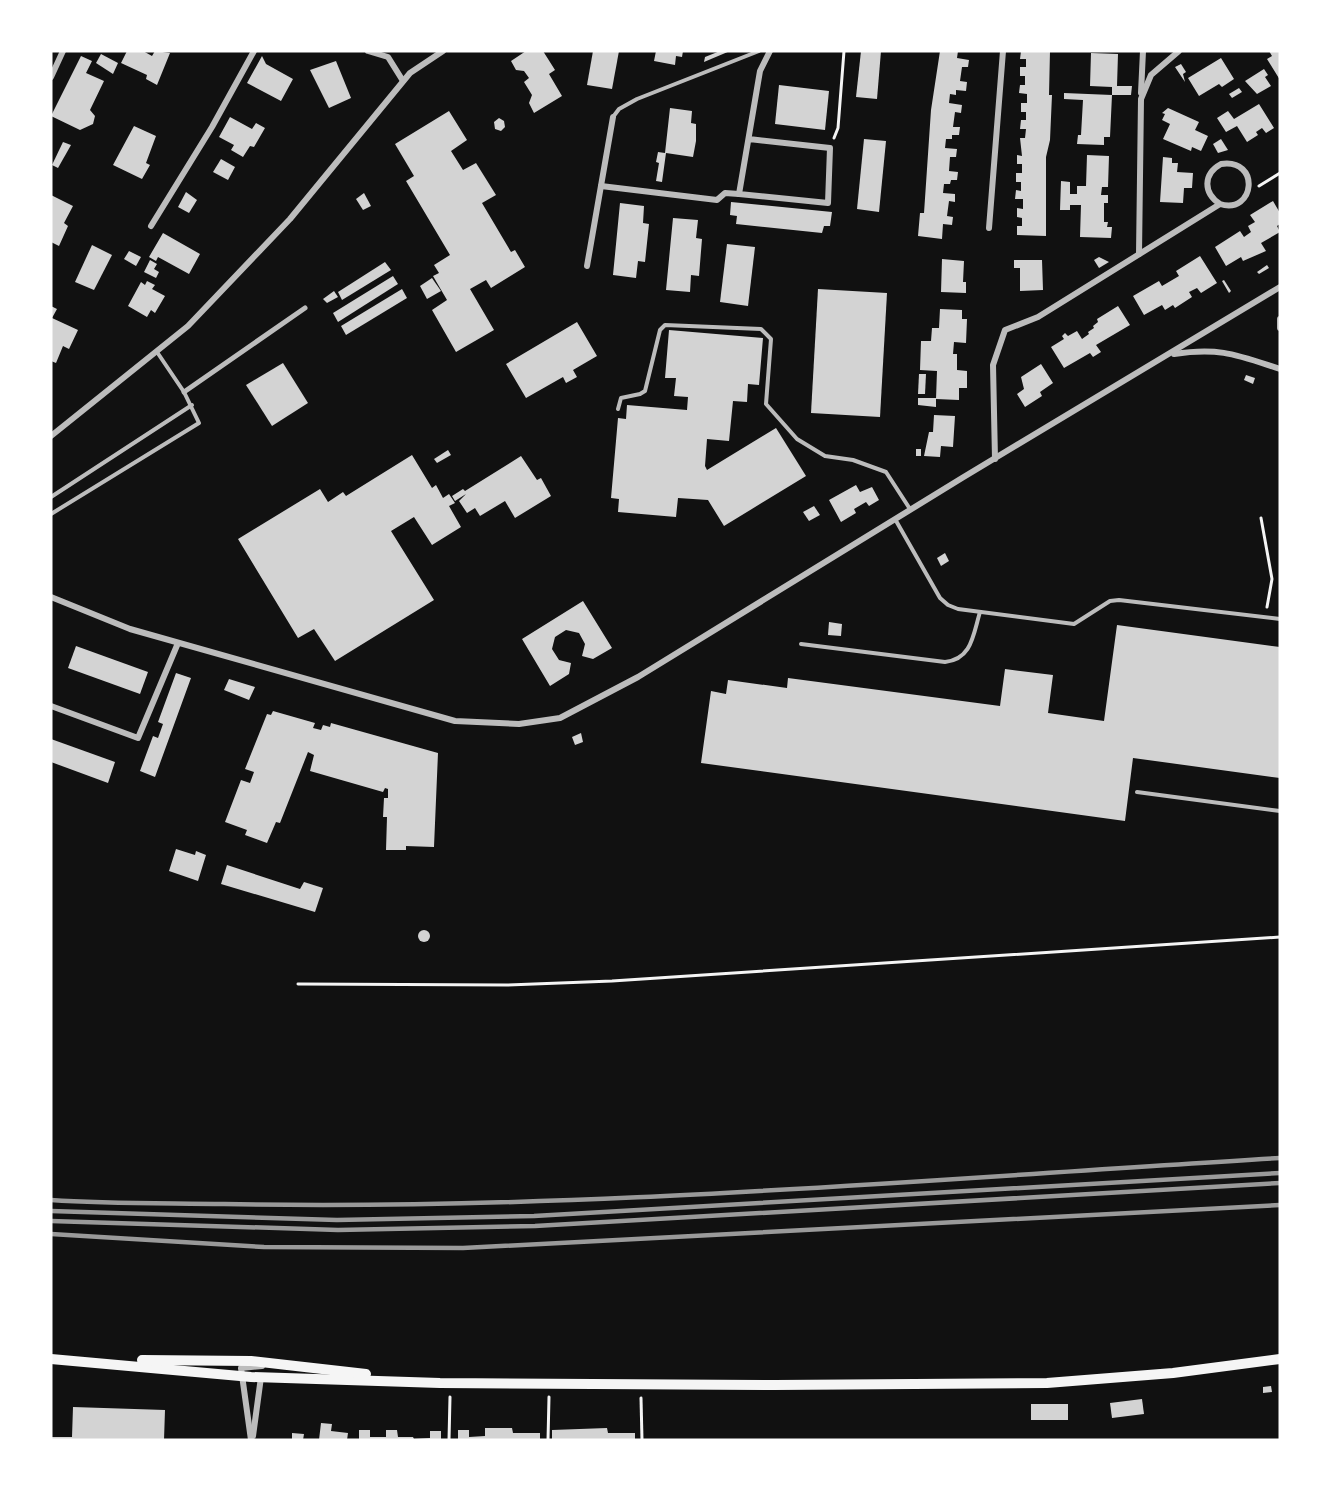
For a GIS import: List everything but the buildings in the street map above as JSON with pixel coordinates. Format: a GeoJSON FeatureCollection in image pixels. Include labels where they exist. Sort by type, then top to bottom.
{"type":"FeatureCollection","features":[{"type":"Feature","properties":{"kind":"main road"},"geometry":{"type":"LineString","coordinates":[[51,1359],[241,1372],[263,1377],[445,1383],[641,1384],[1047,1383],[1173,1373],[1280,1359]]}},
{"type":"Feature","properties":{"kind":"main road"},"geometry":{"type":"LineString","coordinates":[[85,1361],[221,1360],[445,1383]]}},
{"type":"Feature","properties":{"kind":"street"},"geometry":{"type":"LineString","coordinates":[[51,77],[63,51]]}},
{"type":"Feature","properties":{"kind":"street"},"geometry":{"type":"LineString","coordinates":[[150,226],[212,127],[254,51]]}},
{"type":"Feature","properties":{"kind":"street"},"geometry":{"type":"LineString","coordinates":[[368,51],[388,57],[403,81]]}},
{"type":"Feature","properties":{"kind":"street"},"geometry":{"type":"LineString","coordinates":[[51,436],[188,326],[290,219],[410,73],[444,51]]}},
{"type":"Feature","properties":{"kind":"street"},"geometry":{"type":"LineString","coordinates":[[739,194],[760,71],[770,51]]}},
{"type":"Feature","properties":{"kind":"street"},"geometry":{"type":"LineString","coordinates":[[989,228],[1003,51]]}},
{"type":"Feature","properties":{"kind":"street"},"geometry":{"type":"LineString","coordinates":[[1139,254],[1143,51]]}},
{"type":"Feature","properties":{"kind":"street"},"geometry":{"type":"LineString","coordinates":[[1141,99],[1150,75],[1179,51]]}},
{"type":"Feature","properties":{"kind":"street"},"geometry":{"type":"LineString","coordinates":[[587,266],[613,117]]}},
{"type":"Feature","properties":{"kind":"street"},"geometry":{"type":"LineString","coordinates":[[601,186],[717,200],[725,193],[828,202],[830,148],[749,139]]}},
{"type":"Feature","properties":{"kind":"street"},"geometry":{"type":"LineString","coordinates":[[995,459],[993,365],[1005,330],[1038,317],[1220,204],[1237,204],[1247,193],[1250,183],[1245,172],[1237,165],[1221,164],[1209,174],[1208,192],[1220,204]]}},
{"type":"Feature","properties":{"kind":"street"},"geometry":{"type":"LineString","coordinates":[[51,597],[130,629],[455,722],[519,724],[560,718],[638,677],[1280,287]]}},
{"type":"Feature","properties":{"kind":"street"},"geometry":{"type":"LineString","coordinates":[[184,392],[305,308]]}},
{"type":"Feature","properties":{"kind":"street"},"geometry":{"type":"LineString","coordinates":[[1280,319],[1280,328]]}},
{"type":"Feature","properties":{"kind":"street"},"geometry":{"type":"LineString","coordinates":[[1170,354],[1213,350],[1280,369]]}},
{"type":"Feature","properties":{"kind":"street"},"geometry":{"type":"LineString","coordinates":[[51,706],[138,738],[178,643]]}},
{"type":"Feature","properties":{"kind":"street"},"geometry":{"type":"LineString","coordinates":[[221,1360],[241,1372],[280,1365]]}},
{"type":"Feature","properties":{"kind":"street"},"geometry":{"type":"LineString","coordinates":[[241,1372],[252,1440]]}},
{"type":"Feature","properties":{"kind":"street"},"geometry":{"type":"LineString","coordinates":[[252,1440],[263,1377]]}},
{"type":"Feature","properties":{"kind":"lane"},"geometry":{"type":"LineString","coordinates":[[613,117],[619,109],[637,99],[759,51]]}},
{"type":"Feature","properties":{"kind":"lane"},"geometry":{"type":"LineString","coordinates":[[618,409],[621,398],[645,391],[660,330],[665,325],[761,329],[771,339],[766,404],[797,439],[825,456],[854,460],[886,472],[910,510]]}},
{"type":"Feature","properties":{"kind":"lane"},"geometry":{"type":"LineString","coordinates":[[51,514],[199,423],[192,405],[157,352]]}},
{"type":"Feature","properties":{"kind":"lane"},"geometry":{"type":"LineString","coordinates":[[51,497],[192,405]]}},
{"type":"Feature","properties":{"kind":"lane"},"geometry":{"type":"LineString","coordinates":[[895,519],[940,598],[958,609],[1074,624],[1102,606],[1119,600],[1280,619]]}},
{"type":"Feature","properties":{"kind":"lane"},"geometry":{"type":"LineString","coordinates":[[801,644],[945,662],[956,661],[969,650],[980,612]]}},
{"type":"Feature","properties":{"kind":"lane"},"geometry":{"type":"LineString","coordinates":[[1137,792],[1280,811]]}},
{"type":"Feature","properties":{"kind":"path"},"geometry":{"type":"LineString","coordinates":[[830,148],[838,128],[844,51]]}},
{"type":"Feature","properties":{"kind":"path"},"geometry":{"type":"LineString","coordinates":[[1247,193],[1280,173]]}},
{"type":"Feature","properties":{"kind":"path"},"geometry":{"type":"LineString","coordinates":[[1261,518],[1272,579],[1265,617]]}},
{"type":"Feature","properties":{"kind":"path"},"geometry":{"type":"LineString","coordinates":[[298,984],[507,985],[612,981],[1280,937]]}},
{"type":"Feature","properties":{"kind":"path"},"geometry":{"type":"LineString","coordinates":[[445,1383],[449,1440]]}},
{"type":"Feature","properties":{"kind":"path"},"geometry":{"type":"LineString","coordinates":[[548,1440],[549,1383]]}},
{"type":"Feature","properties":{"kind":"path"},"geometry":{"type":"LineString","coordinates":[[641,1384],[642,1440]]}},
{"type":"Feature","properties":{"kind":"railway"},"geometry":{"type":"LineString","coordinates":[[51,1200],[356,1205],[488,1203],[752,1192],[1280,1158]]}},
{"type":"Feature","properties":{"kind":"railway"},"geometry":{"type":"LineString","coordinates":[[51,1211],[337,1220],[534,1216],[1280,1173]]}},
{"type":"Feature","properties":{"kind":"railway"},"geometry":{"type":"LineString","coordinates":[[51,1221],[338,1230],[535,1226],[1280,1183]]}},
{"type":"Feature","properties":{"kind":"railway"},"geometry":{"type":"LineString","coordinates":[[51,1234],[264,1247],[463,1248],[1280,1205]]}}]}
